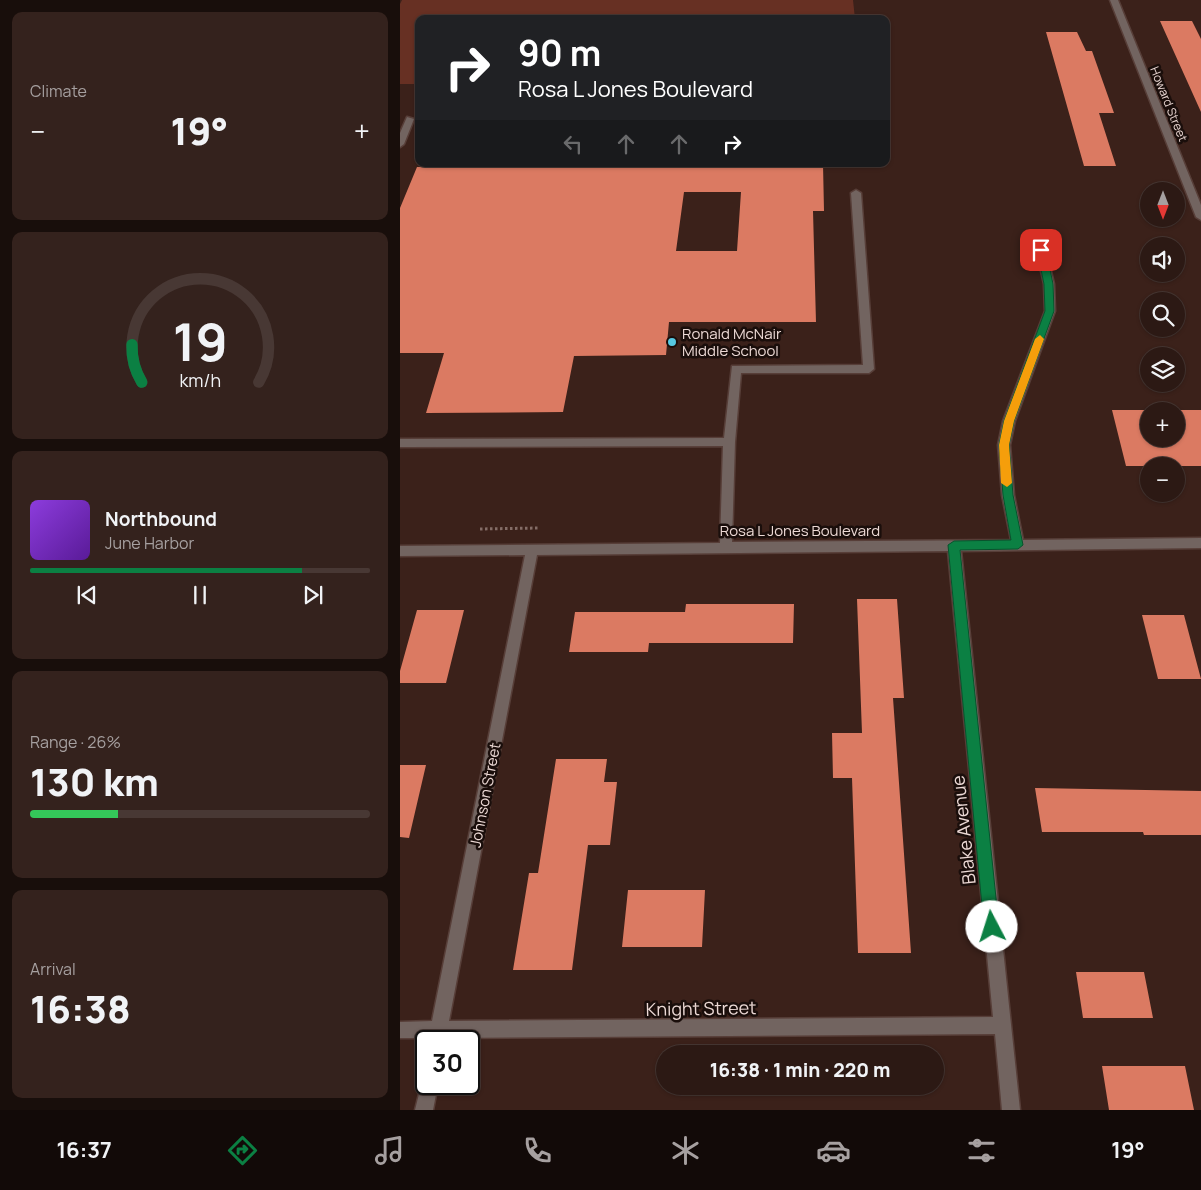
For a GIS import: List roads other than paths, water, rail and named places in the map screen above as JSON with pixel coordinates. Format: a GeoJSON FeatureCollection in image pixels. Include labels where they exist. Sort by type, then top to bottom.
{"type":"FeatureCollection","features":[{"type":"Feature","properties":{"kind":"street","name":"Howard Street"},"geometry":{"type":"LineString","coordinates":[[1114,0],[1201,217]]}},
{"type":"Feature","properties":{"kind":"street"},"geometry":{"type":"LineString","coordinates":[[400,144],[410,118]]}},
{"type":"Feature","properties":{"kind":"street"},"geometry":{"type":"LineString","coordinates":[[726,547],[729,442],[736,369],[869,369],[856,193]]}},
{"type":"Feature","properties":{"kind":"street"},"geometry":{"type":"LineString","coordinates":[[1018,545],[1008,495],[1004,445],[1009,421],[1050,311],[1049,284],[1041,250]]}},
{"type":"Feature","properties":{"kind":"street"},"geometry":{"type":"LineString","coordinates":[[400,443],[729,442]]}},
{"type":"Feature","properties":{"kind":"street","name":"Rosa L Jones Boulevard"},"geometry":{"type":"LineString","coordinates":[[400,551],[1201,543]]}},
{"type":"Feature","properties":{"kind":"street","name":"Blake Avenue"},"geometry":{"type":"LineString","coordinates":[[954,545],[1010,1110]]}},
{"type":"Feature","properties":{"kind":"street","name":"Johnson Street"},"geometry":{"type":"LineString","coordinates":[[439,1030],[532,549]]}},
{"type":"Feature","properties":{"kind":"street","name":"Knight Street"},"geometry":{"type":"LineString","coordinates":[[480,1035],[1001,1026]]}},
{"type":"Feature","properties":{"kind":"street","name":"Knight Street"},"geometry":{"type":"LineString","coordinates":[[400,1030],[415,1032]]}},
{"type":"Feature","properties":{"kind":"street"},"geometry":{"type":"LineString","coordinates":[[424,1110],[427,1095]]}},
{"type":"Feature","properties":{"kind":"place","name":"Ronald McNair Middle School"},"geometry":{"type":"Point","coordinates":[672,342]}}]}
